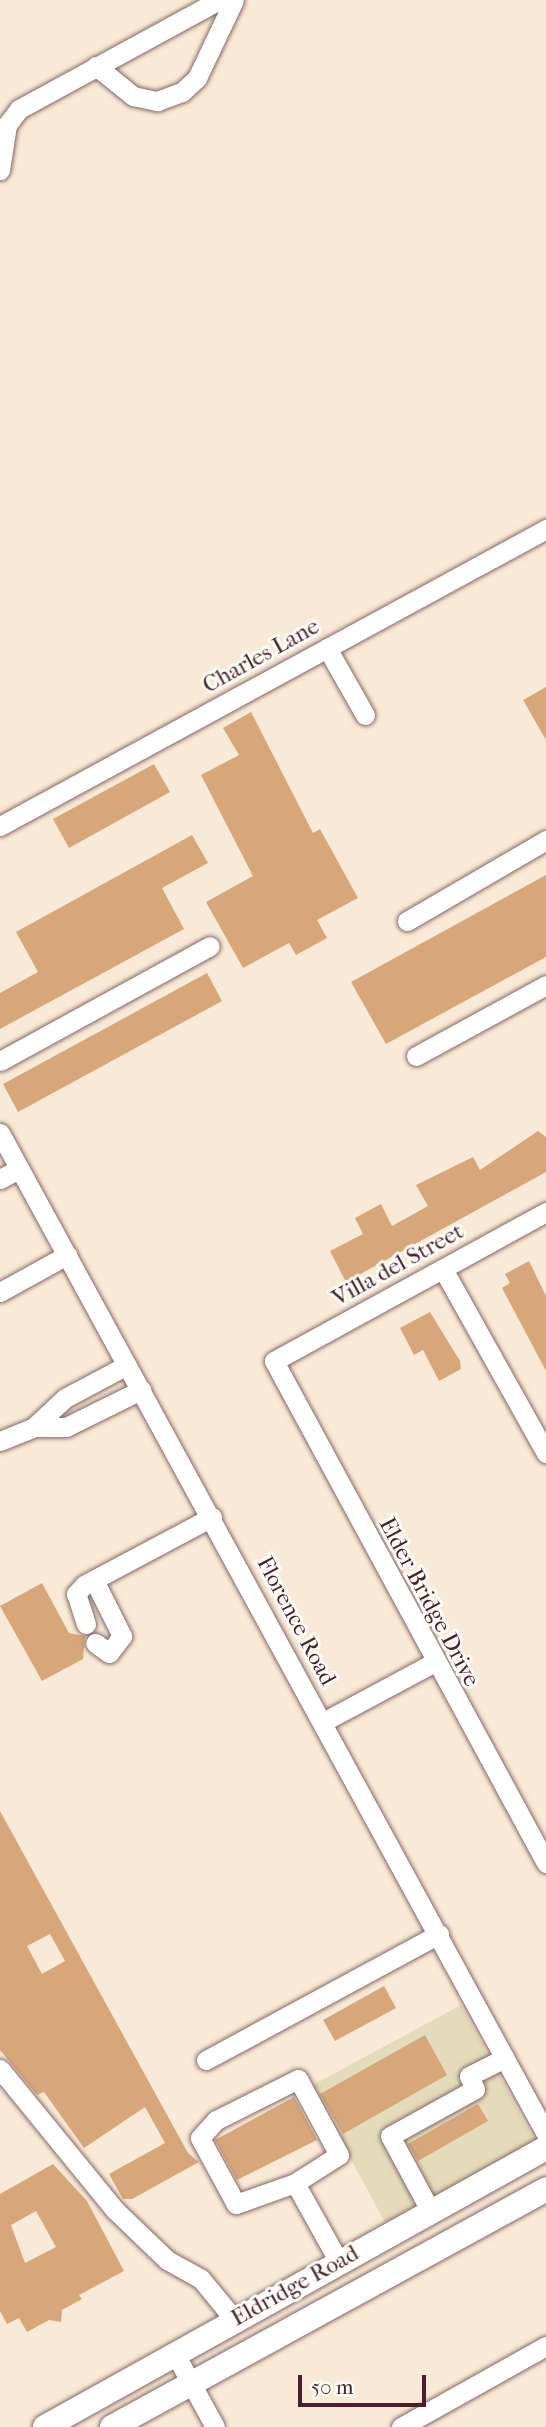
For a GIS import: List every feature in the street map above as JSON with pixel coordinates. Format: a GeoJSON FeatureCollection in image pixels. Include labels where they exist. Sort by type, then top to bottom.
{"type":"FeatureCollection","features":[{"type":"Feature","properties":{"kind":"main road","name":"Eldridge Road"},"geometry":{"type":"LineString","coordinates":[[45,2427],[174,2352],[546,2148]]}},
{"type":"Feature","properties":{"kind":"main road","name":"Eldridge Road"},"geometry":{"type":"LineString","coordinates":[[112,2427],[546,2189]]}},
{"type":"Feature","properties":{"kind":"street"},"geometry":{"type":"LineString","coordinates":[[0,170],[7,125],[19,109],[219,0]]}},
{"type":"Feature","properties":{"kind":"street"},"geometry":{"type":"LineString","coordinates":[[96,66],[133,96],[157,101],[182,92],[197,78],[234,0]]}},
{"type":"Feature","properties":{"kind":"street","name":"Charles Lane"},"geometry":{"type":"LineString","coordinates":[[0,826],[546,529]]}},
{"type":"Feature","properties":{"kind":"street"},"geometry":{"type":"LineString","coordinates":[[327,648],[365,715]]}},
{"type":"Feature","properties":{"kind":"street"},"geometry":{"type":"LineString","coordinates":[[407,920],[546,840]]}},
{"type":"Feature","properties":{"kind":"street"},"geometry":{"type":"LineString","coordinates":[[0,1061],[210,946]]}},
{"type":"Feature","properties":{"kind":"street"},"geometry":{"type":"LineString","coordinates":[[415,1056],[546,985]]}},
{"type":"Feature","properties":{"kind":"street","name":"Florence Road"},"geometry":{"type":"LineString","coordinates":[[0,1133],[212,1517],[546,2134]]}},
{"type":"Feature","properties":{"kind":"street"},"geometry":{"type":"LineString","coordinates":[[0,1179],[19,1169]]}},
{"type":"Feature","properties":{"kind":"street","name":"Villa del Street"},"geometry":{"type":"LineString","coordinates":[[274,1361],[546,1212]]}},
{"type":"Feature","properties":{"kind":"street"},"geometry":{"type":"LineString","coordinates":[[0,1292],[67,1255]]}},
{"type":"Feature","properties":{"kind":"street"},"geometry":{"type":"LineString","coordinates":[[443,1269],[546,1453]]}},
{"type":"Feature","properties":{"kind":"street","name":"Elder Bridge Drive"},"geometry":{"type":"LineString","coordinates":[[274,1361],[433,1663],[546,1863]]}},
{"type":"Feature","properties":{"kind":"street"},"geometry":{"type":"LineString","coordinates":[[34,1427],[65,1398],[127,1365]]}},
{"type":"Feature","properties":{"kind":"street"},"geometry":{"type":"LineString","coordinates":[[0,1440],[34,1427],[66,1427],[141,1391]]}},
{"type":"Feature","properties":{"kind":"street"},"geometry":{"type":"LineString","coordinates":[[86,1624],[76,1594],[94,1580],[212,1517]]}},
{"type":"Feature","properties":{"kind":"street"},"geometry":{"type":"LineString","coordinates":[[94,1580],[122,1636],[109,1653],[95,1643]]}},
{"type":"Feature","properties":{"kind":"street"},"geometry":{"type":"LineString","coordinates":[[323,1722],[433,1663]]}},
{"type":"Feature","properties":{"kind":"street"},"geometry":{"type":"LineString","coordinates":[[206,2060],[439,1934]]}},
{"type":"Feature","properties":{"kind":"street"},"geometry":{"type":"LineString","coordinates":[[431,2212],[390,2136],[475,2089],[469,2076],[505,2058]]}},
{"type":"Feature","properties":{"kind":"street"},"geometry":{"type":"LineString","coordinates":[[0,2069],[116,2210],[167,2260],[201,2279],[234,2319]]}},
{"type":"Feature","properties":{"kind":"street"},"geometry":{"type":"LineString","coordinates":[[298,2079],[339,2155],[295,2183],[236,2204],[200,2138],[216,2120],[298,2079]]}},
{"type":"Feature","properties":{"kind":"street"},"geometry":{"type":"LineString","coordinates":[[295,2183],[339,2262]]}},
{"type":"Feature","properties":{"kind":"street"},"geometry":{"type":"LineString","coordinates":[[401,2427],[546,2346]]}},
{"type":"Feature","properties":{"kind":"street"},"geometry":{"type":"LineString","coordinates":[[174,2352],[215,2427]]}},
{"type":"Feature","properties":{"kind":"shaded area"},"geometry":{"type":"Polygon","coordinates":[[[461,2005],[537,2145],[387,2226],[311,2086],[461,2005]]]}},
{"type":"Feature","properties":{"kind":"building"},"geometry":{"type":"Polygon","coordinates":[[[546,687],[546,740],[523,700],[546,687]]]}},
{"type":"Feature","properties":{"kind":"building"},"geometry":{"type":"Polygon","coordinates":[[[251,712],[313,833],[320,829],[358,898],[317,920],[327,938],[296,955],[289,943],[243,968],[206,902],[253,876],[201,775],[239,755],[223,728],[251,712]]]}},
{"type":"Feature","properties":{"kind":"building"},"geometry":{"type":"Polygon","coordinates":[[[154,764],[170,792],[69,848],[53,819],[154,764]]]}},
{"type":"Feature","properties":{"kind":"building"},"geometry":{"type":"Polygon","coordinates":[[[192,835],[208,863],[162,888],[184,929],[0,1029],[0,993],[38,972],[16,932],[192,835]]]}},
{"type":"Feature","properties":{"kind":"building"},"geometry":{"type":"Polygon","coordinates":[[[546,875],[546,957],[386,1044],[351,982],[546,875]]]}},
{"type":"Feature","properties":{"kind":"building"},"geometry":{"type":"Polygon","coordinates":[[[207,973],[222,1001],[18,1112],[3,1084],[207,973]]]}},
{"type":"Feature","properties":{"kind":"building"},"geometry":{"type":"Polygon","coordinates":[[[538,1131],[546,1137],[546,1172],[346,1282],[330,1251],[363,1234],[355,1218],[381,1204],[392,1226],[428,1206],[416,1185],[473,1157],[480,1170],[538,1131]]]}},
{"type":"Feature","properties":{"kind":"building"},"geometry":{"type":"Polygon","coordinates":[[[529,1261],[546,1296],[546,1371],[502,1288],[510,1283],[505,1274],[529,1261]]]}},
{"type":"Feature","properties":{"kind":"building"},"geometry":{"type":"Polygon","coordinates":[[[430,1312],[460,1361],[461,1369],[439,1381],[423,1350],[414,1355],[400,1328],[430,1312]]]}},
{"type":"Feature","properties":{"kind":"building"},"geometry":{"type":"Polygon","coordinates":[[[42,1583],[69,1633],[85,1636],[83,1659],[42,1681],[0,1606],[42,1583]]]}},
{"type":"Feature","properties":{"kind":"building"},"geometry":{"type":"Polygon","coordinates":[[[0,1811],[188,2153],[199,2162],[132,2199],[123,2199],[109,2174],[165,2143],[145,2107],[84,2148],[44,2092],[37,2095],[0,2050],[0,1811]],[[50,1934],[27,1946],[42,1974],[65,1961],[50,1934]]]}},
{"type":"Feature","properties":{"kind":"building"},"geometry":{"type":"Polygon","coordinates":[[[384,1986],[396,2008],[335,2041],[323,2020],[384,1986]]]}},
{"type":"Feature","properties":{"kind":"building"},"geometry":{"type":"Polygon","coordinates":[[[425,2035],[447,2075],[343,2134],[320,2094],[425,2035]]]}},
{"type":"Feature","properties":{"kind":"building"},"geometry":{"type":"Polygon","coordinates":[[[294,2097],[317,2140],[237,2180],[215,2140],[294,2097]]]}},
{"type":"Feature","properties":{"kind":"building"},"geometry":{"type":"Polygon","coordinates":[[[478,2104],[488,2121],[418,2161],[408,2144],[478,2104]]]}},
{"type":"Feature","properties":{"kind":"building"},"geometry":{"type":"Polygon","coordinates":[[[53,2164],[87,2201],[124,2271],[79,2295],[82,2299],[62,2310],[61,2322],[49,2320],[27,2332],[19,2318],[7,2324],[0,2311],[0,2194],[53,2164]],[[36,2211],[11,2225],[25,2263],[56,2247],[36,2211]]]}}]}
